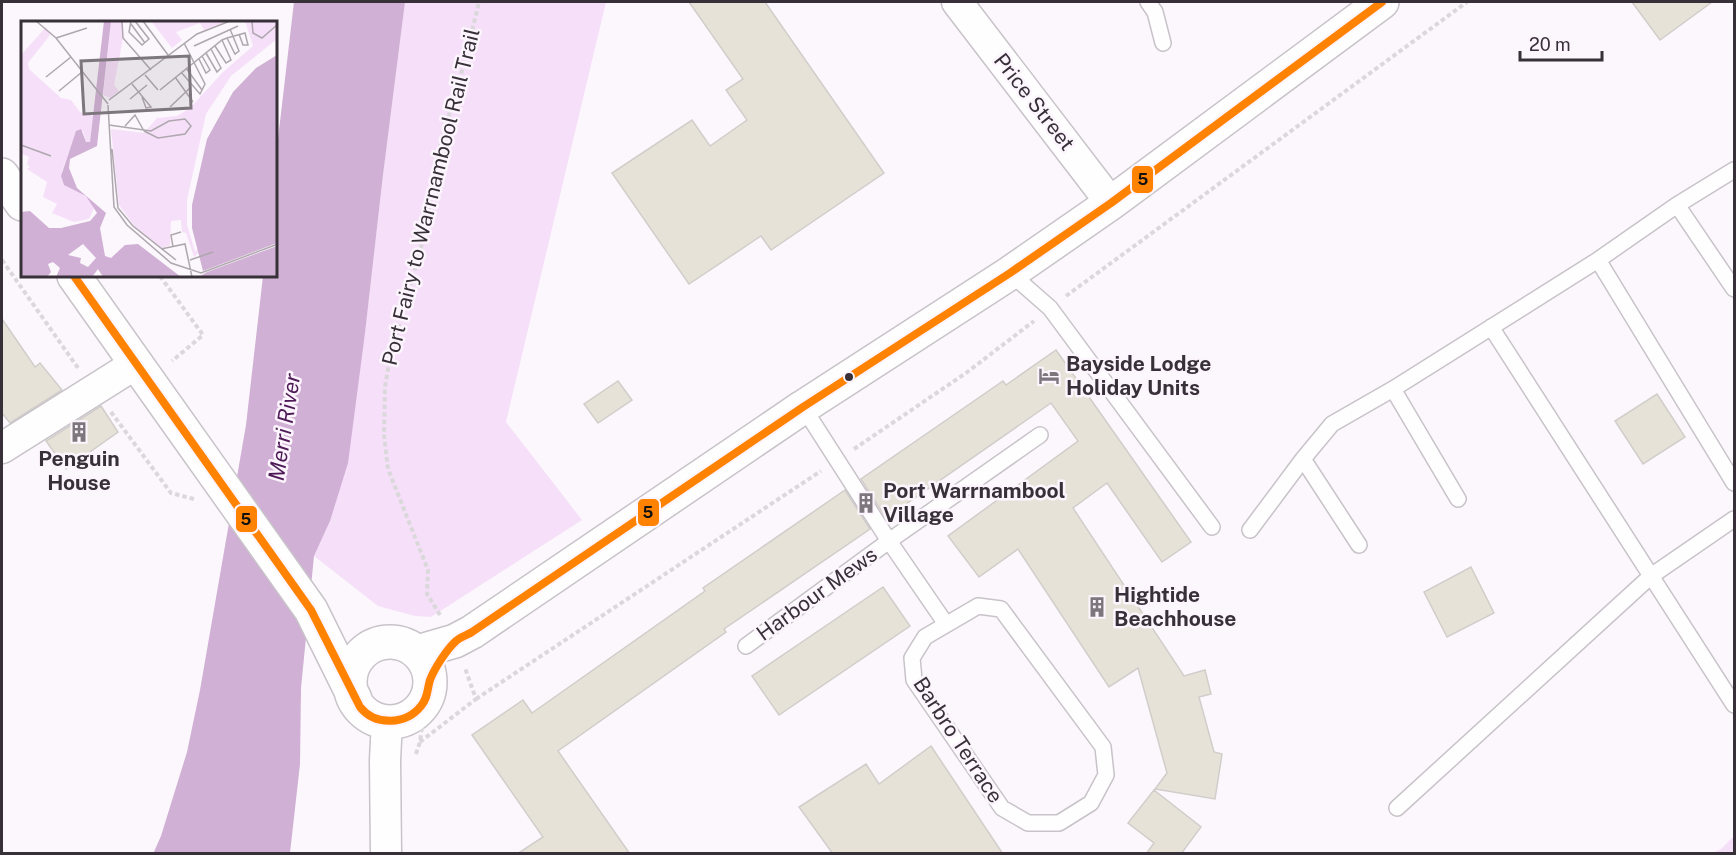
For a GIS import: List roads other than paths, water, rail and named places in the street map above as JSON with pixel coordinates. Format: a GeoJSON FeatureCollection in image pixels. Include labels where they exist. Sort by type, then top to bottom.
{"type":"FeatureCollection","features":[{"type":"Feature","properties":{"kind":"street","name":"Price Street"},"geometry":{"type":"LineString","coordinates":[[957,2],[1112,203]]}},
{"type":"Feature","properties":{"kind":"street"},"geometry":{"type":"LineString","coordinates":[[311,610],[355,699],[363,710],[374,718],[387,722],[409,717],[418,711],[424,678],[455,641],[472,632],[803,407],[1010,273],[1112,203],[1382,2]]}},
{"type":"Feature","properties":{"kind":"street"},"geometry":{"type":"LineString","coordinates":[[75,278],[143,371],[212,492],[311,610],[346,633],[370,640],[408,645],[424,678]]}},
{"type":"Feature","properties":{"kind":"street"},"geometry":{"type":"LineString","coordinates":[[2,448],[94,391],[143,371]]}},
{"type":"Feature","properties":{"kind":"street"},"geometry":{"type":"LineString","coordinates":[[355,699],[351,687],[351,675],[355,663],[363,652],[374,645],[386,642]]}},
{"type":"Feature","properties":{"kind":"street"},"geometry":{"type":"LineString","coordinates":[[386,854],[387,722]]}},
{"type":"Feature","properties":{"kind":"lane"},"geometry":{"type":"LineString","coordinates":[[1156,5],[1163,43]]}},
{"type":"Feature","properties":{"kind":"lane"},"geometry":{"type":"LineString","coordinates":[[1250,531],[1332,424],[1393,390],[1598,260],[1677,205],[1734,170]]}},
{"type":"Feature","properties":{"kind":"lane"},"geometry":{"type":"LineString","coordinates":[[1677,205],[1734,289]]}},
{"type":"Feature","properties":{"kind":"lane"},"geometry":{"type":"LineString","coordinates":[[1598,260],[1734,483]]}},
{"type":"Feature","properties":{"kind":"lane"},"geometry":{"type":"LineString","coordinates":[[1010,273],[1050,308],[1212,527]]}},
{"type":"Feature","properties":{"kind":"lane"},"geometry":{"type":"LineString","coordinates":[[1491,327],[1734,705]]}},
{"type":"Feature","properties":{"kind":"lane"},"geometry":{"type":"LineString","coordinates":[[1393,390],[1458,498]]}},
{"type":"Feature","properties":{"kind":"lane"},"geometry":{"type":"LineString","coordinates":[[803,407],[889,541],[946,624]]}},
{"type":"Feature","properties":{"kind":"lane","name":"Harbour Mews"},"geometry":{"type":"LineString","coordinates":[[746,646],[889,541],[1040,435]]}},
{"type":"Feature","properties":{"kind":"lane"},"geometry":{"type":"LineString","coordinates":[[1303,459],[1359,545]]}},
{"type":"Feature","properties":{"kind":"lane"},"geometry":{"type":"LineString","coordinates":[[1397,808],[1651,576],[1734,519]]}},
{"type":"Feature","properties":{"kind":"lane","name":"Barbro Terrace"},"geometry":{"type":"LineString","coordinates":[[978,606],[1001,609],[1102,747],[1106,775],[1091,803],[1059,823],[1028,823],[1002,808],[914,680],[912,658],[925,637],[946,624],[978,606]]}},
{"type":"Feature","properties":{"kind":"water","name":"Merri River"},"geometry":{"type":"Polygon","coordinates":[[[294,2],[405,2],[348,463],[330,521],[314,556],[301,688],[300,764],[290,853],[153,854],[161,836],[187,752],[200,690],[246,425],[263,278],[278,278],[278,139],[294,2]]]}},
{"type":"Feature","properties":{"kind":"place","name":"Bayside Lodge Holiday Units"},"geometry":{"type":"Point","coordinates":[1049,376]}},
{"type":"Feature","properties":{"kind":"place","name":"Penguin House"},"geometry":{"type":"Point","coordinates":[79,432]}},
{"type":"Feature","properties":{"kind":"place","name":"Port Warrnambool Village"},"geometry":{"type":"Point","coordinates":[866,503]}},
{"type":"Feature","properties":{"kind":"place","name":"Hightide Beachhouse"},"geometry":{"type":"Point","coordinates":[1097,607]}}]}
